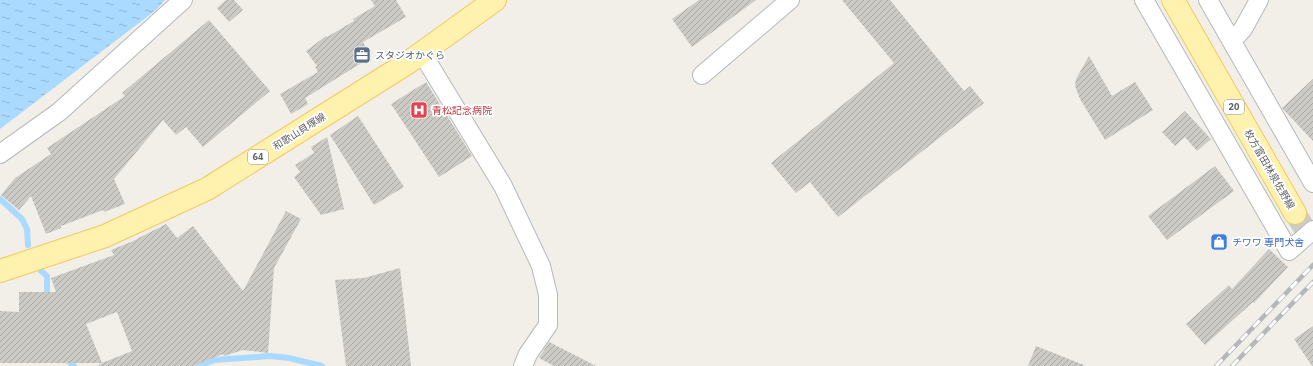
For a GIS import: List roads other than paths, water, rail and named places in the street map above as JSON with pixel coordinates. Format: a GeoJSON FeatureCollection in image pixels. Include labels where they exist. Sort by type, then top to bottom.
{"type":"FeatureCollection","features":[{"type":"Feature","properties":{"kind":"main road","name":"和歌山貝塚線"},"geometry":{"type":"LineString","coordinates":[[0,271],[105,236],[207,189],[403,66],[495,0]]}},
{"type":"Feature","properties":{"kind":"main road","name":"枚方富田林泉佐野線"},"geometry":{"type":"LineString","coordinates":[[1173,0],[1295,213]]}},
{"type":"Feature","properties":{"kind":"street"},"geometry":{"type":"LineString","coordinates":[[0,154],[59,112],[183,0]]}},
{"type":"Feature","properties":{"kind":"street"},"geometry":{"type":"LineString","coordinates":[[702,74],[790,0]]}},
{"type":"Feature","properties":{"kind":"street"},"geometry":{"type":"LineString","coordinates":[[1144,0],[1289,251],[1313,230]]}},
{"type":"Feature","properties":{"kind":"street"},"geometry":{"type":"LineString","coordinates":[[1208,0],[1313,183]]}},
{"type":"Feature","properties":{"kind":"street"},"geometry":{"type":"LineString","coordinates":[[1232,41],[1243,29],[1259,0]]}},
{"type":"Feature","properties":{"kind":"street"},"geometry":{"type":"LineString","coordinates":[[422,53],[503,186],[540,266],[548,296],[548,325],[528,354],[523,366]]}},
{"type":"Feature","properties":{"kind":"water"},"geometry":{"type":"Polygon","coordinates":[[[0,0],[165,0],[156,10],[0,129],[0,0]]]}},
{"type":"Feature","properties":{"kind":"waterway"},"geometry":{"type":"LineString","coordinates":[[0,199],[22,219],[27,229],[28,245]]}},
{"type":"Feature","properties":{"kind":"waterway"},"geometry":{"type":"LineString","coordinates":[[41,271],[47,276],[47,298]]}},
{"type":"Feature","properties":{"kind":"waterway"},"geometry":{"type":"LineString","coordinates":[[198,366],[215,360],[270,356],[289,358],[322,366]]}},
{"type":"Feature","properties":{"kind":"waterway"},"geometry":{"type":"LineString","coordinates":[[65,358],[74,366]]}},
{"type":"Feature","properties":{"kind":"tunnel"},"geometry":{"type":"LineString","coordinates":[[1295,213],[1313,242]]}},
{"type":"Feature","properties":{"kind":"railway"},"geometry":{"type":"LineString","coordinates":[[1216,366],[1313,265]]}},
{"type":"Feature","properties":{"kind":"railway"},"geometry":{"type":"LineString","coordinates":[[1232,366],[1313,282]]}},
{"type":"Feature","properties":{"kind":"place","name":"スタジオかぐら"},"geometry":{"type":"Point","coordinates":[362,55]}},
{"type":"Feature","properties":{"kind":"place","name":"青松記念病院"},"geometry":{"type":"Point","coordinates":[419,110]}},
{"type":"Feature","properties":{"kind":"place","name":"チワワ 専門犬舎"},"geometry":{"type":"Point","coordinates":[1219,242]}}]}
